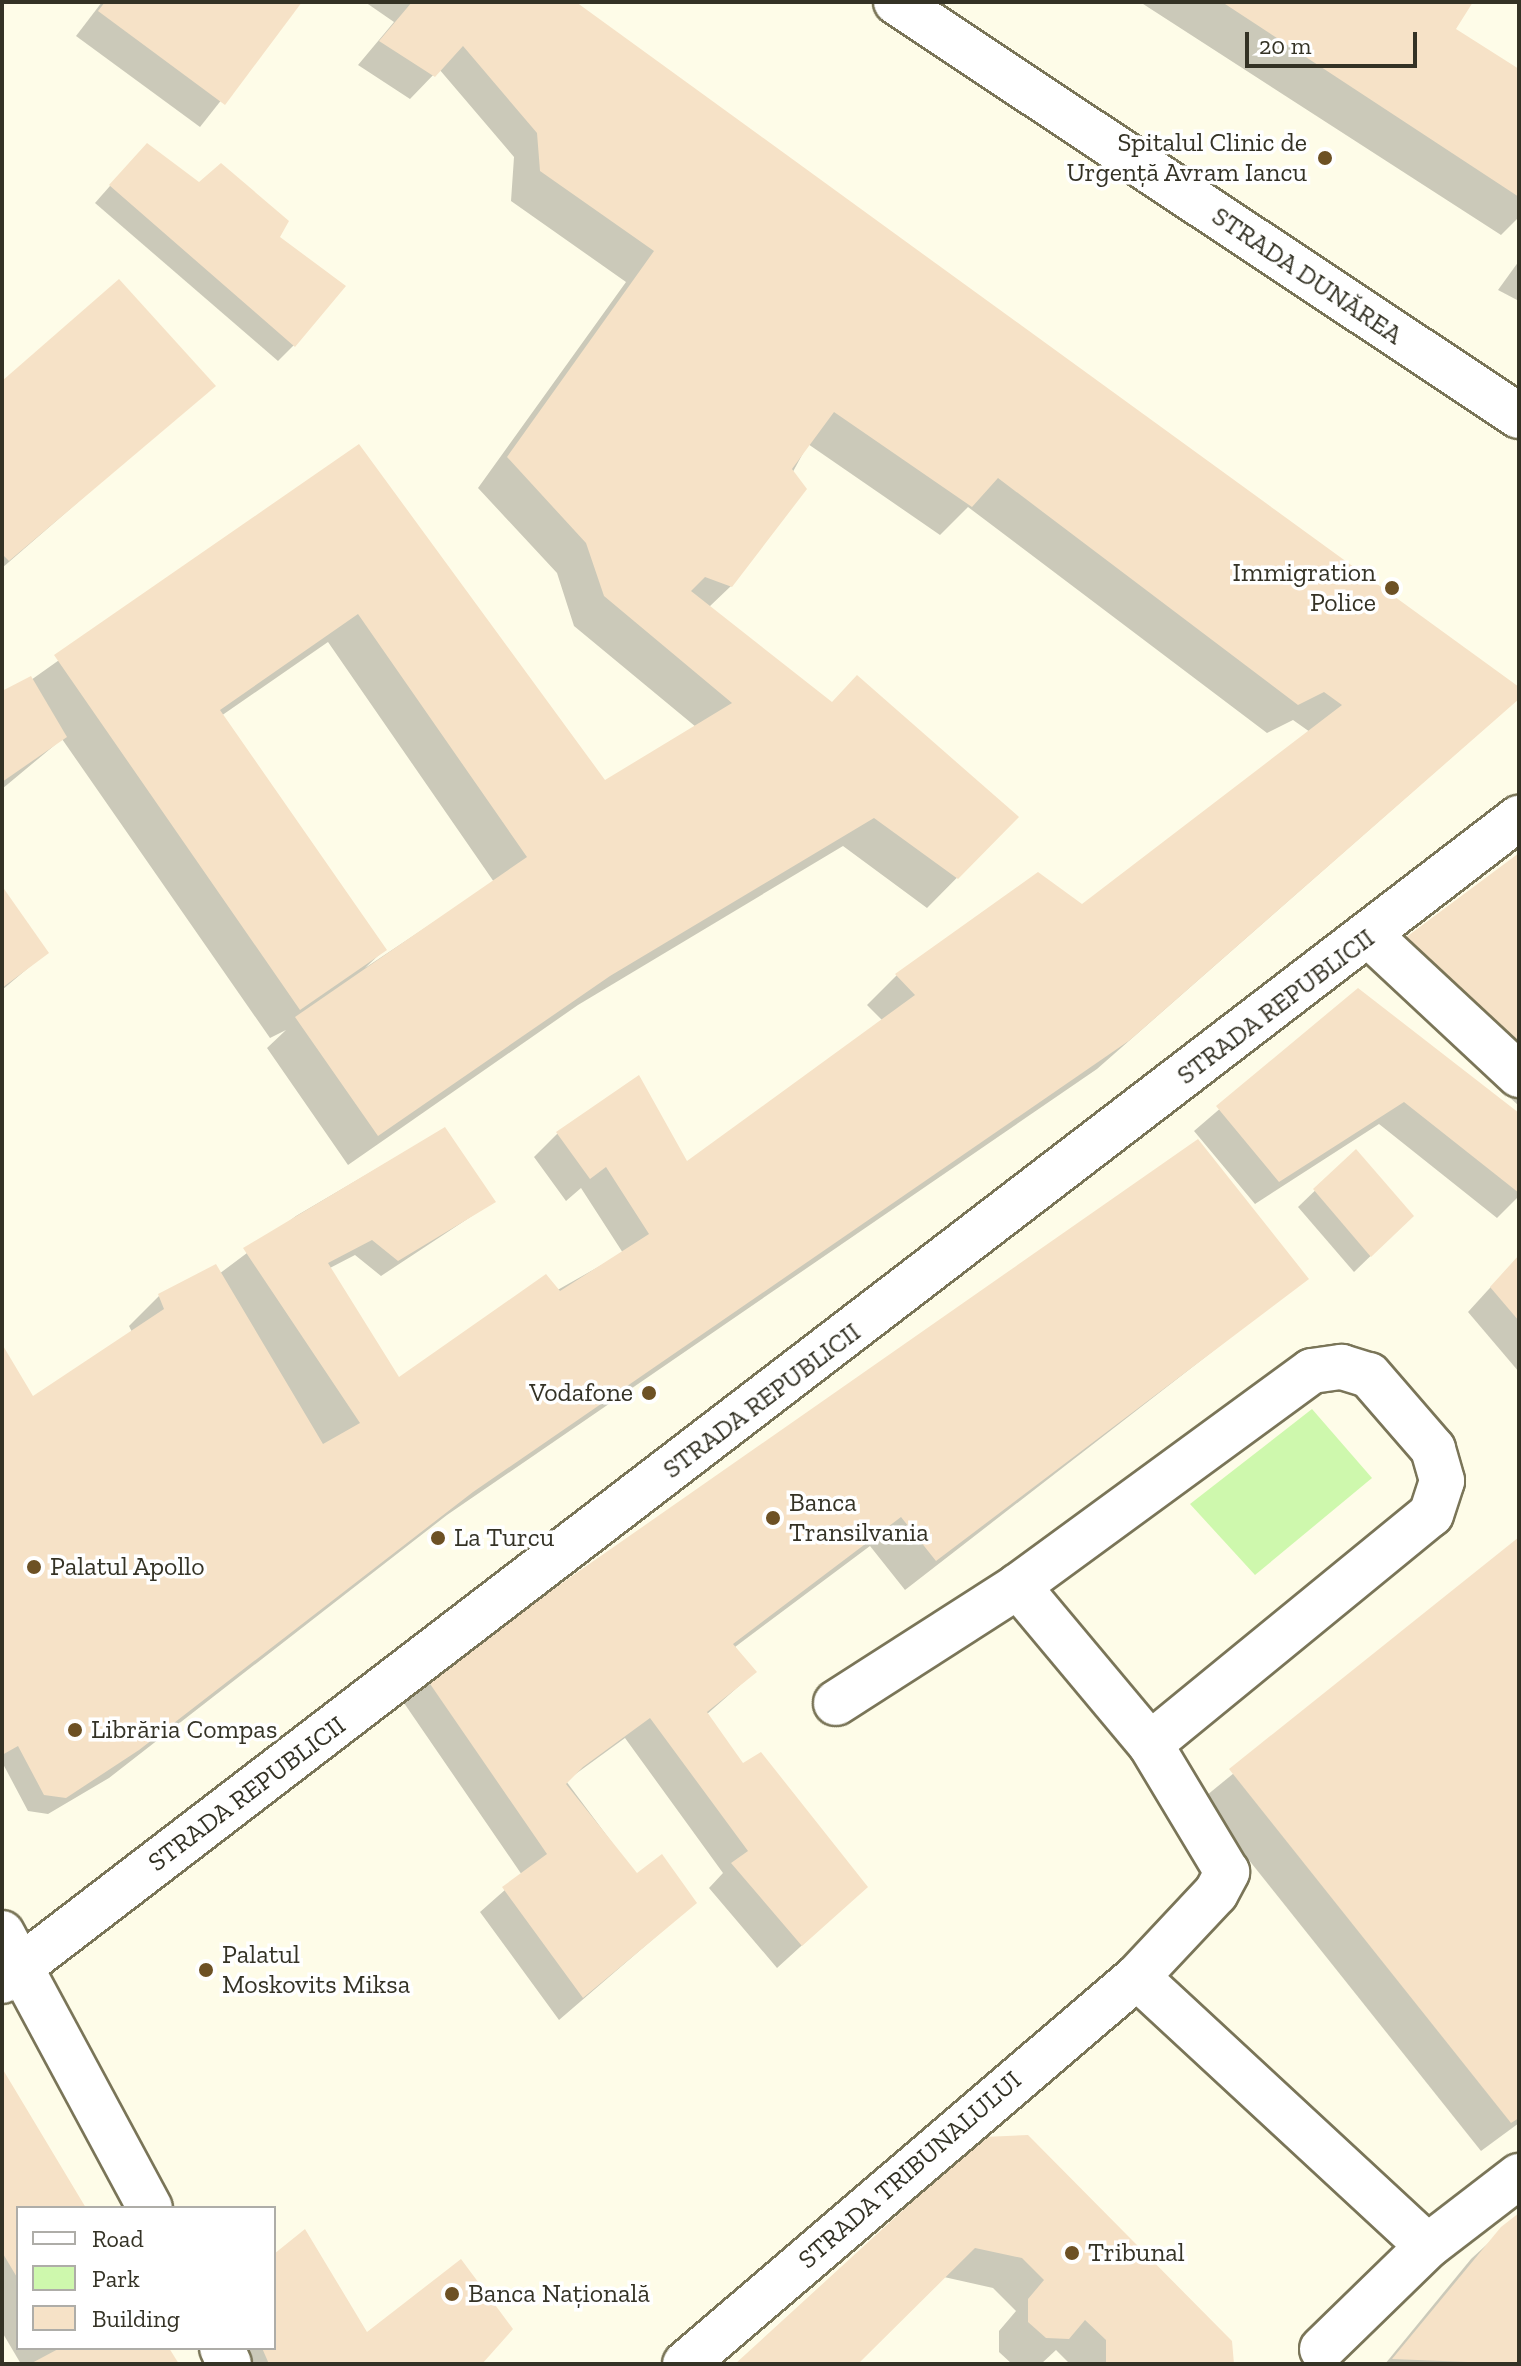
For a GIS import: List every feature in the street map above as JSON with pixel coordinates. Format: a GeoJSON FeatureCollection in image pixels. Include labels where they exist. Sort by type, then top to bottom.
{"type":"FeatureCollection","features":[{"type":"Feature","properties":{"kind":"street","name":"STRADA DUNĂREA"},"geometry":{"type":"LineString","coordinates":[[896,2],[1519,416]]}},
{"type":"Feature","properties":{"kind":"street","name":"STRADA REPUBLICII"},"geometry":{"type":"LineString","coordinates":[[8,1960],[1370,936],[1519,818]]}},
{"type":"Feature","properties":{"kind":"street"},"geometry":{"type":"LineString","coordinates":[[1370,936],[1519,1075]]}},
{"type":"Feature","properties":{"kind":"street"},"geometry":{"type":"LineString","coordinates":[[836,1703],[1018,1586],[1312,1371],[1342,1367],[1369,1375],[1433,1449],[1442,1481],[1431,1514],[1150,1744],[1018,1586]]}},
{"type":"Feature","properties":{"kind":"street","name":"STRADA TRIBUNALULUI"},"geometry":{"type":"LineString","coordinates":[[685,2364],[1137,1977],[1216,1893],[1227,1872],[1150,1744]]}},
{"type":"Feature","properties":{"kind":"street"},"geometry":{"type":"LineString","coordinates":[[8,1960],[149,2206]]}},
{"type":"Feature","properties":{"kind":"street"},"geometry":{"type":"LineString","coordinates":[[1137,1977],[1428,2246]]}},
{"type":"Feature","properties":{"kind":"street"},"geometry":{"type":"LineString","coordinates":[[1322,2349],[1428,2246],[1519,2176]]}},
{"type":"Feature","properties":{"kind":"green space"},"geometry":{"type":"Polygon","coordinates":[[[1312,1409],[1372,1478],[1255,1575],[1190,1504],[1312,1409]]]}},
{"type":"Feature","properties":{"kind":"building"},"geometry":{"type":"Polygon","coordinates":[[[105,2],[302,2],[225,105],[98,11],[105,2]]]}},
{"type":"Feature","properties":{"kind":"building"},"geometry":{"type":"Polygon","coordinates":[[[412,2],[576,2],[1519,687],[1519,699],[1130,1040],[473,1492],[139,1750],[66,1798],[44,1795],[18,1746],[2,1755],[2,1344],[33,1396],[164,1309],[158,1294],[216,1264],[323,1444],[360,1423],[243,1248],[445,1127],[496,1202],[398,1261],[372,1240],[328,1263],[399,1377],[546,1274],[560,1291],[649,1234],[606,1167],[590,1179],[556,1132],[639,1075],[687,1161],[915,995],[895,974],[1038,872],[1082,904],[1342,705],[1324,692],[1298,705],[998,478],[972,507],[834,412],[792,469],[807,489],[732,587],[705,577],[691,591],[832,702],[857,675],[1019,817],[958,879],[874,818],[610,976],[378,1136],[295,1017],[527,857],[358,614],[220,710],[387,950],[300,1010],[54,655],[359,444],[605,780],[732,703],[604,596],[586,543],[507,457],[654,251],[540,171],[537,133],[463,46],[435,77],[379,41],[412,2]]]}},
{"type":"Feature","properties":{"kind":"building"},"geometry":{"type":"Polygon","coordinates":[[[1222,2],[1473,2],[1456,29],[1519,69],[1519,197],[1222,2]]]}},
{"type":"Feature","properties":{"kind":"building"},"geometry":{"type":"Polygon","coordinates":[[[147,143],[199,182],[221,163],[289,221],[280,237],[346,286],[295,347],[109,185],[147,143]]]}},
{"type":"Feature","properties":{"kind":"building"},"geometry":{"type":"Polygon","coordinates":[[[119,279],[216,386],[9,561],[2,554],[2,381],[119,279]]]}},
{"type":"Feature","properties":{"kind":"building"},"geometry":{"type":"Polygon","coordinates":[[[31,676],[67,737],[2,782],[2,691],[31,676]]]}},
{"type":"Feature","properties":{"kind":"building"},"geometry":{"type":"Polygon","coordinates":[[[1519,853],[1519,1049],[1401,941],[1519,853]]]}},
{"type":"Feature","properties":{"kind":"building"},"geometry":{"type":"Polygon","coordinates":[[[2,886],[49,953],[2,988],[2,886]]]}},
{"type":"Feature","properties":{"kind":"building"},"geometry":{"type":"Polygon","coordinates":[[[1358,988],[1519,1113],[1519,1193],[1404,1102],[1279,1182],[1216,1106],[1358,988]]]}},
{"type":"Feature","properties":{"kind":"building"},"geometry":{"type":"Polygon","coordinates":[[[1198,1139],[1309,1279],[936,1561],[901,1517],[733,1644],[757,1672],[707,1712],[743,1763],[761,1752],[868,1887],[802,1946],[731,1863],[748,1851],[650,1718],[583,1767],[566,1784],[637,1873],[662,1854],[697,1903],[583,1998],[502,1887],[547,1854],[426,1678],[1198,1139]]]}},
{"type":"Feature","properties":{"kind":"building"},"geometry":{"type":"Polygon","coordinates":[[[1356,1149],[1414,1216],[1371,1257],[1313,1189],[1356,1149]]]}},
{"type":"Feature","properties":{"kind":"building"},"geometry":{"type":"Polygon","coordinates":[[[1519,1255],[1519,1321],[1490,1287],[1519,1255]]]}},
{"type":"Feature","properties":{"kind":"building"},"geometry":{"type":"Polygon","coordinates":[[[1519,1537],[1519,2118],[1511,2123],[1229,1769],[1519,1537]]]}},
{"type":"Feature","properties":{"kind":"building"},"geometry":{"type":"Polygon","coordinates":[[[2,2068],[85,2206],[16,2206],[16,2276],[2,2252],[2,2068]]]}},
{"type":"Feature","properties":{"kind":"building","name":"Tribunal"},"geometry":{"type":"Polygon","coordinates":[[[1028,2135],[1232,2341],[1234,2364],[1106,2364],[1106,2340],[1085,2320],[1069,2339],[1046,2338],[1028,2322],[1028,2299],[1044,2280],[1022,2258],[975,2248],[858,2364],[735,2364],[983,2137],[1028,2135]]]}},
{"type":"Feature","properties":{"kind":"building"},"geometry":{"type":"Polygon","coordinates":[[[1519,2213],[1519,2364],[1392,2359],[1501,2227],[1519,2213]]]}},
{"type":"Feature","properties":{"kind":"building","name":"Banca Națională"},"geometry":{"type":"Polygon","coordinates":[[[305,2229],[367,2332],[461,2259],[513,2329],[482,2364],[269,2364],[263,2350],[276,2350],[276,2252],[305,2229]]]}},
{"type":"Feature","properties":{"kind":"building"},"geometry":{"type":"Polygon","coordinates":[[[56,2350],[170,2350],[179,2364],[30,2364],[56,2350]]]}},
{"type":"Feature","properties":{"kind":"place","name":"Spitalul Clinic de Urgență Avram Iancu"},"geometry":{"type":"Point","coordinates":[1325,158]}},
{"type":"Feature","properties":{"kind":"place","name":"Immigration Police"},"geometry":{"type":"Point","coordinates":[1392,588]}},
{"type":"Feature","properties":{"kind":"place","name":"Vodafone"},"geometry":{"type":"Point","coordinates":[649,1393]}},
{"type":"Feature","properties":{"kind":"place","name":"Banca Transilvania"},"geometry":{"type":"Point","coordinates":[773,1518]}},
{"type":"Feature","properties":{"kind":"place","name":"La Turcu"},"geometry":{"type":"Point","coordinates":[438,1538]}},
{"type":"Feature","properties":{"kind":"place","name":"Palatul Apollo"},"geometry":{"type":"Point","coordinates":[34,1567]}},
{"type":"Feature","properties":{"kind":"place","name":"Librăria Compas"},"geometry":{"type":"Point","coordinates":[75,1730]}},
{"type":"Feature","properties":{"kind":"place","name":"Palatul Moskovits Miksa"},"geometry":{"type":"Point","coordinates":[206,1970]}},
{"type":"Feature","properties":{"kind":"place","name":"Tribunal"},"geometry":{"type":"Point","coordinates":[1072,2253]}},
{"type":"Feature","properties":{"kind":"place","name":"Banca Națională"},"geometry":{"type":"Point","coordinates":[452,2294]}}]}
